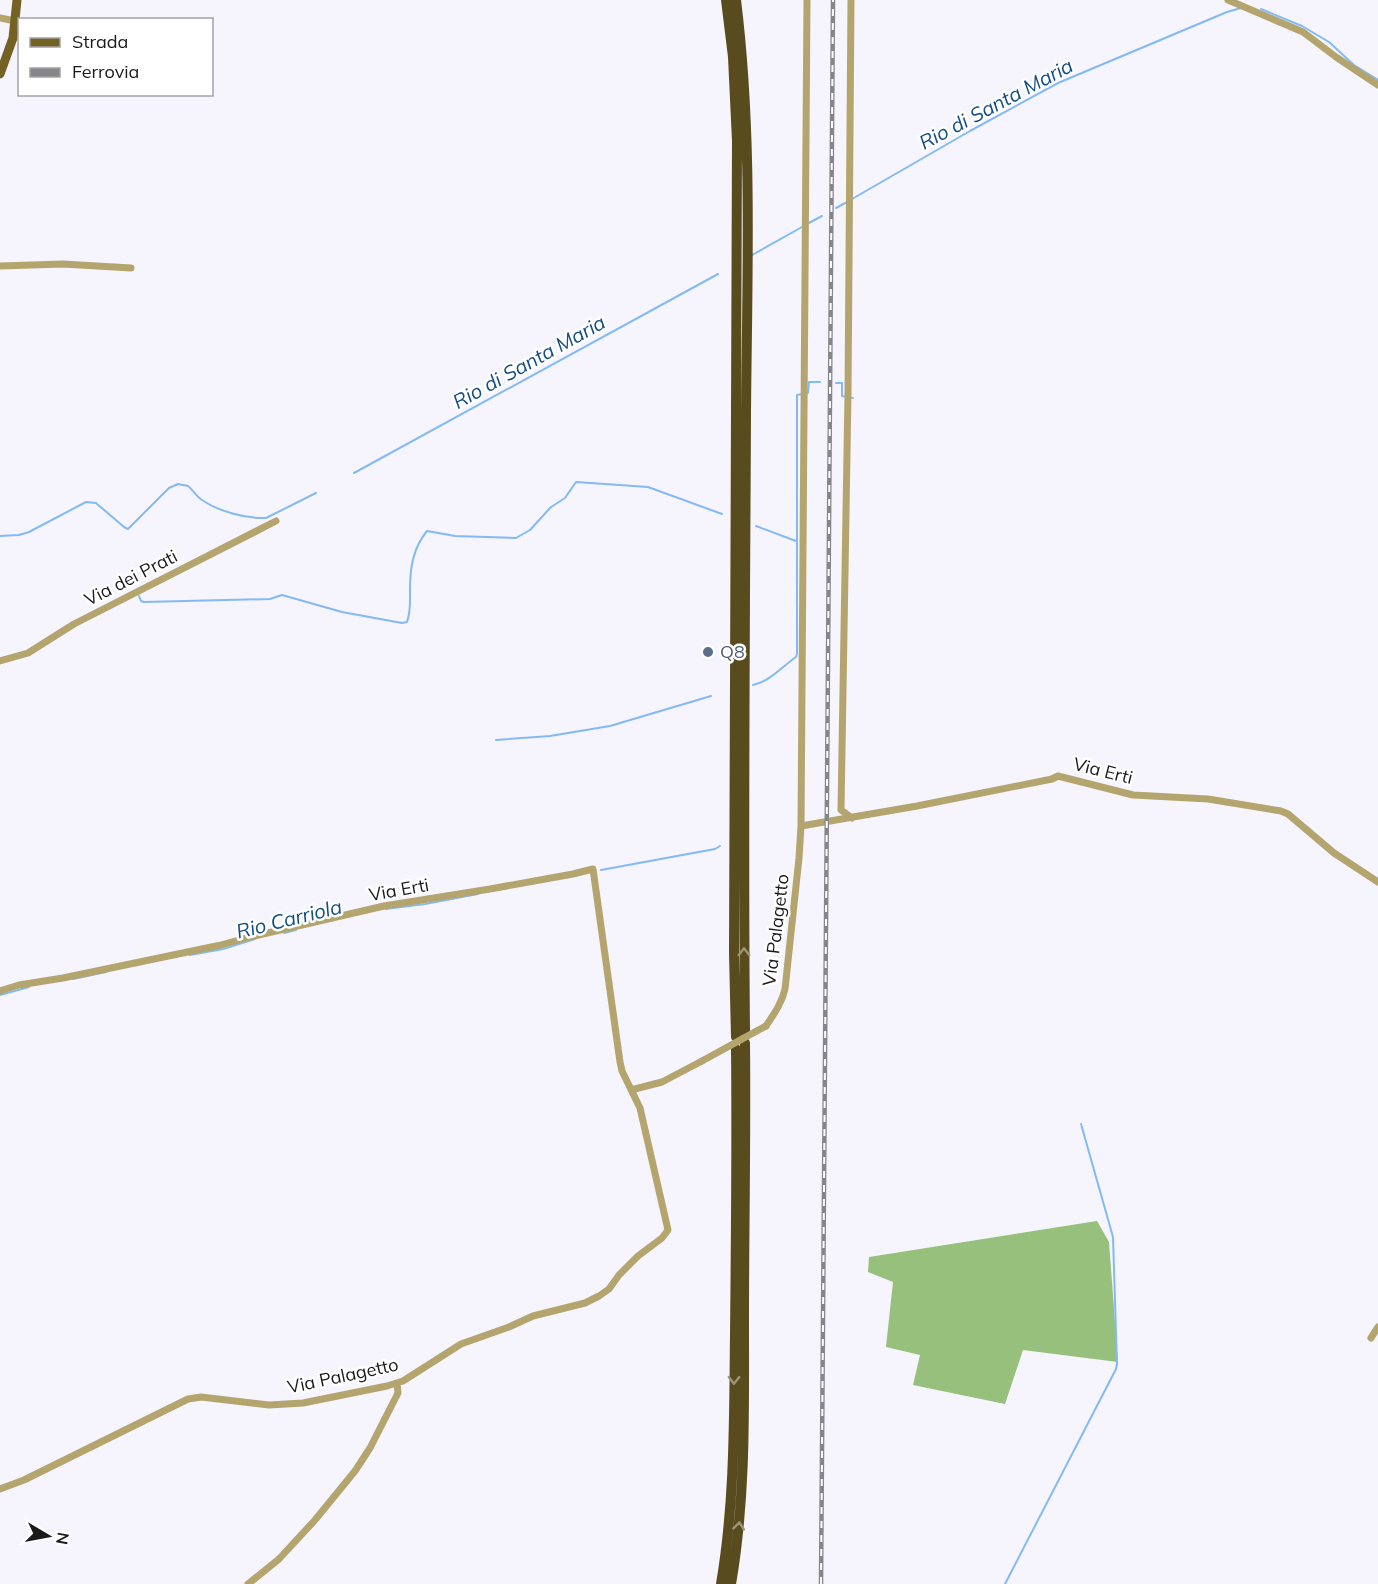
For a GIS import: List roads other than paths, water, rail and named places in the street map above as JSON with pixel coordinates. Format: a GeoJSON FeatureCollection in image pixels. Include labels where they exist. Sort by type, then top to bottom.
{"type":"FeatureCollection","features":[{"type":"Feature","properties":{"kind":"highway"},"geometry":{"type":"LineString","coordinates":[[726,0],[733,57],[737,141],[734,942],[746,1127],[743,1460],[740,1521],[731,1584]]}},
{"type":"Feature","properties":{"kind":"highway"},"geometry":{"type":"LineString","coordinates":[[721,1584],[730,1518],[734,1462],[744,770],[747,220],[745,113],[735,0]]}},
{"type":"Feature","properties":{"kind":"main road"},"geometry":{"type":"LineString","coordinates":[[0,74],[13,38],[16,0]]}},
{"type":"Feature","properties":{"kind":"street","name":"Via Palagetto"},"geometry":{"type":"LineString","coordinates":[[631,1090],[662,1082],[766,1026],[783,997],[785,989],[801,826],[807,0]]}},
{"type":"Feature","properties":{"kind":"street"},"geometry":{"type":"LineString","coordinates":[[852,0],[841,810],[852,818]]}},
{"type":"Feature","properties":{"kind":"street"},"geometry":{"type":"LineString","coordinates":[[1228,0],[1303,32],[1378,85]]}},
{"type":"Feature","properties":{"kind":"street"},"geometry":{"type":"LineString","coordinates":[[0,18],[15,21]]}},
{"type":"Feature","properties":{"kind":"street"},"geometry":{"type":"LineString","coordinates":[[0,266],[63,264],[131,268]]}},
{"type":"Feature","properties":{"kind":"street","name":"Via dei Prati"},"geometry":{"type":"LineString","coordinates":[[0,661],[28,653],[74,624],[276,521]]}},
{"type":"Feature","properties":{"kind":"street","name":"Via Erti"},"geometry":{"type":"LineString","coordinates":[[801,826],[852,818],[1058,776],[1133,795],[1208,799],[1281,811],[1288,814],[1334,853],[1378,882]]}},
{"type":"Feature","properties":{"kind":"street","name":"Via Palagetto"},"geometry":{"type":"LineString","coordinates":[[0,1489],[24,1480],[188,1399],[201,1397],[269,1405],[303,1403],[397,1383],[417,1373],[461,1344],[533,1316],[585,1303],[599,1296],[609,1289],[638,1256],[662,1238],[668,1230],[667,1223],[640,1108],[620,1062],[593,869]]}},
{"type":"Feature","properties":{"kind":"street","name":"Via Erti"},"geometry":{"type":"LineString","coordinates":[[0,991],[18,985],[63,978],[221,945],[384,906],[490,890],[593,869]]}},
{"type":"Feature","properties":{"kind":"street"},"geometry":{"type":"LineString","coordinates":[[1371,1338],[1378,1327]]}},
{"type":"Feature","properties":{"kind":"street"},"geometry":{"type":"LineString","coordinates":[[248,1584],[279,1559],[355,1471],[370,1448],[398,1393],[397,1383]]}},
{"type":"Feature","properties":{"kind":"waterway","name":"Rio di Santa Maria"},"geometry":{"type":"LineString","coordinates":[[852,199],[1058,83],[1241,8]]}},
{"type":"Feature","properties":{"kind":"waterway","name":"Rio di Santa Maria"},"geometry":{"type":"LineString","coordinates":[[1261,9],[1302,26],[1329,42],[1354,65],[1378,80]]}},
{"type":"Feature","properties":{"kind":"waterway","name":"Rio di Santa Maria"},"geometry":{"type":"LineString","coordinates":[[836,208],[847,202]]}},
{"type":"Feature","properties":{"kind":"waterway","name":"Rio di Santa Maria"},"geometry":{"type":"LineString","coordinates":[[807,224],[822,216]]}},
{"type":"Feature","properties":{"kind":"waterway","name":"Rio di Santa Maria"},"geometry":{"type":"LineString","coordinates":[[752,255],[802,227]]}},
{"type":"Feature","properties":{"kind":"waterway","name":"Rio di Santa Maria"},"geometry":{"type":"LineString","coordinates":[[354,473],[718,274]]}},
{"type":"Feature","properties":{"kind":"waterway"},"geometry":{"type":"LineString","coordinates":[[753,685],[770,677],[797,654],[797,395],[808,393],[809,382],[820,382]]}},
{"type":"Feature","properties":{"kind":"waterway"},"geometry":{"type":"LineString","coordinates":[[836,383],[842,383],[842,396],[853,398]]}},
{"type":"Feature","properties":{"kind":"waterway"},"geometry":{"type":"LineString","coordinates":[[139,596],[144,602],[270,599],[282,595],[342,612],[402,623],[407,622],[409,614],[413,558],[418,544],[427,531],[455,536],[516,538],[530,530],[551,507],[565,498],[576,482],[648,487],[722,514]]}},
{"type":"Feature","properties":{"kind":"waterway","name":"Rio di Santa Maria"},"geometry":{"type":"LineString","coordinates":[[0,536],[29,532],[86,502],[96,503],[128,529],[169,488],[178,484],[188,486],[200,498],[216,508],[241,516],[258,518],[266,518],[316,493]]}},
{"type":"Feature","properties":{"kind":"waterway"},"geometry":{"type":"LineString","coordinates":[[756,526],[796,541]]}},
{"type":"Feature","properties":{"kind":"waterway"},"geometry":{"type":"LineString","coordinates":[[496,740],[550,736],[610,726],[711,696]]}},
{"type":"Feature","properties":{"kind":"waterway","name":"Rio Carriola"},"geometry":{"type":"LineString","coordinates":[[601,870],[715,849],[720,846]]}},
{"type":"Feature","properties":{"kind":"waterway","name":"Rio Carriola"},"geometry":{"type":"LineString","coordinates":[[386,909],[478,894]]}},
{"type":"Feature","properties":{"kind":"waterway","name":"Rio Carriola"},"geometry":{"type":"LineString","coordinates":[[284,933],[296,930]]}},
{"type":"Feature","properties":{"kind":"waterway","name":"Rio Carriola"},"geometry":{"type":"LineString","coordinates":[[190,955],[223,949],[255,939]]}},
{"type":"Feature","properties":{"kind":"waterway","name":"Rio Carriola"},"geometry":{"type":"LineString","coordinates":[[73,979],[106,972]]}},
{"type":"Feature","properties":{"kind":"waterway","name":"Rio Carriola"},"geometry":{"type":"LineString","coordinates":[[0,995],[29,987]]}},
{"type":"Feature","properties":{"kind":"waterway"},"geometry":{"type":"LineString","coordinates":[[1005,1584],[1117,1364],[1113,1237],[1081,1124]]}},
{"type":"Feature","properties":{"kind":"railway"},"geometry":{"type":"LineString","coordinates":[[821,1584],[833,0]]}},
{"type":"Feature","properties":{"kind":"place","name":"Q8"},"geometry":{"type":"Point","coordinates":[708,652]}}]}
